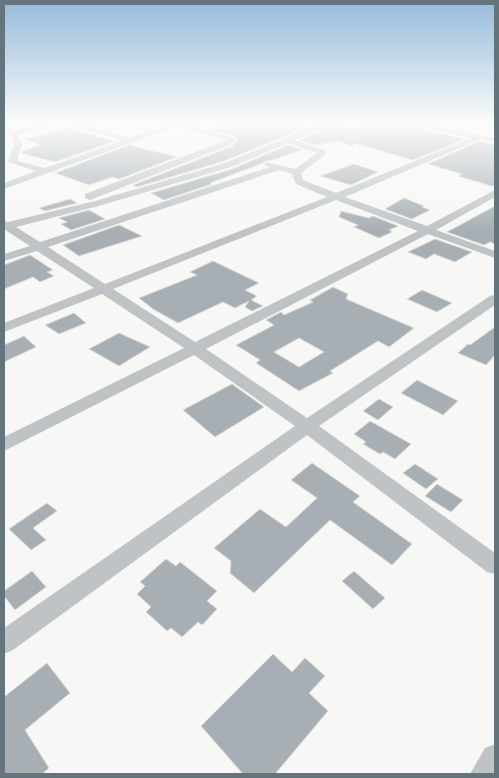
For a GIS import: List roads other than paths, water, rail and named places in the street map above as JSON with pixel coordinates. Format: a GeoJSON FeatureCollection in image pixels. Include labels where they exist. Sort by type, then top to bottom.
{"type":"FeatureCollection","features":[{"type":"Feature","properties":{"kind":"street"},"geometry":{"type":"LineString","coordinates":[[13,159],[12,162],[44,171]]}},
{"type":"Feature","properties":{"kind":"street"},"geometry":{"type":"LineString","coordinates":[[4,186],[78,159]]}},
{"type":"Feature","properties":{"kind":"street"},"geometry":{"type":"LineString","coordinates":[[98,203],[88,196],[184,159]]}},
{"type":"Feature","properties":{"kind":"street"},"geometry":{"type":"LineString","coordinates":[[5,225],[98,203],[243,159]]}},
{"type":"Feature","properties":{"kind":"street"},"geometry":{"type":"LineString","coordinates":[[252,159],[296,172]]}},
{"type":"Feature","properties":{"kind":"street"},"geometry":{"type":"LineString","coordinates":[[296,172],[314,159]]}},
{"type":"Feature","properties":{"kind":"street"},"geometry":{"type":"LineString","coordinates":[[4,328],[426,159]]}},
{"type":"Feature","properties":{"kind":"street"},"geometry":{"type":"LineString","coordinates":[[4,258],[279,167]]}},
{"type":"Feature","properties":{"kind":"street"},"geometry":{"type":"LineString","coordinates":[[296,172],[300,182],[495,255]]}},
{"type":"Feature","properties":{"kind":"street"},"geometry":{"type":"LineString","coordinates":[[4,445],[428,230],[495,193]]}},
{"type":"Feature","properties":{"kind":"street"},"geometry":{"type":"LineString","coordinates":[[5,225],[193,348],[307,426],[495,566]]}},
{"type":"Feature","properties":{"kind":"street"},"geometry":{"type":"LineString","coordinates":[[4,642],[307,426],[495,298]]}},
{"type":"Feature","properties":{"kind":"street"},"geometry":{"type":"LineString","coordinates":[[485,774],[495,758]]}}]}
